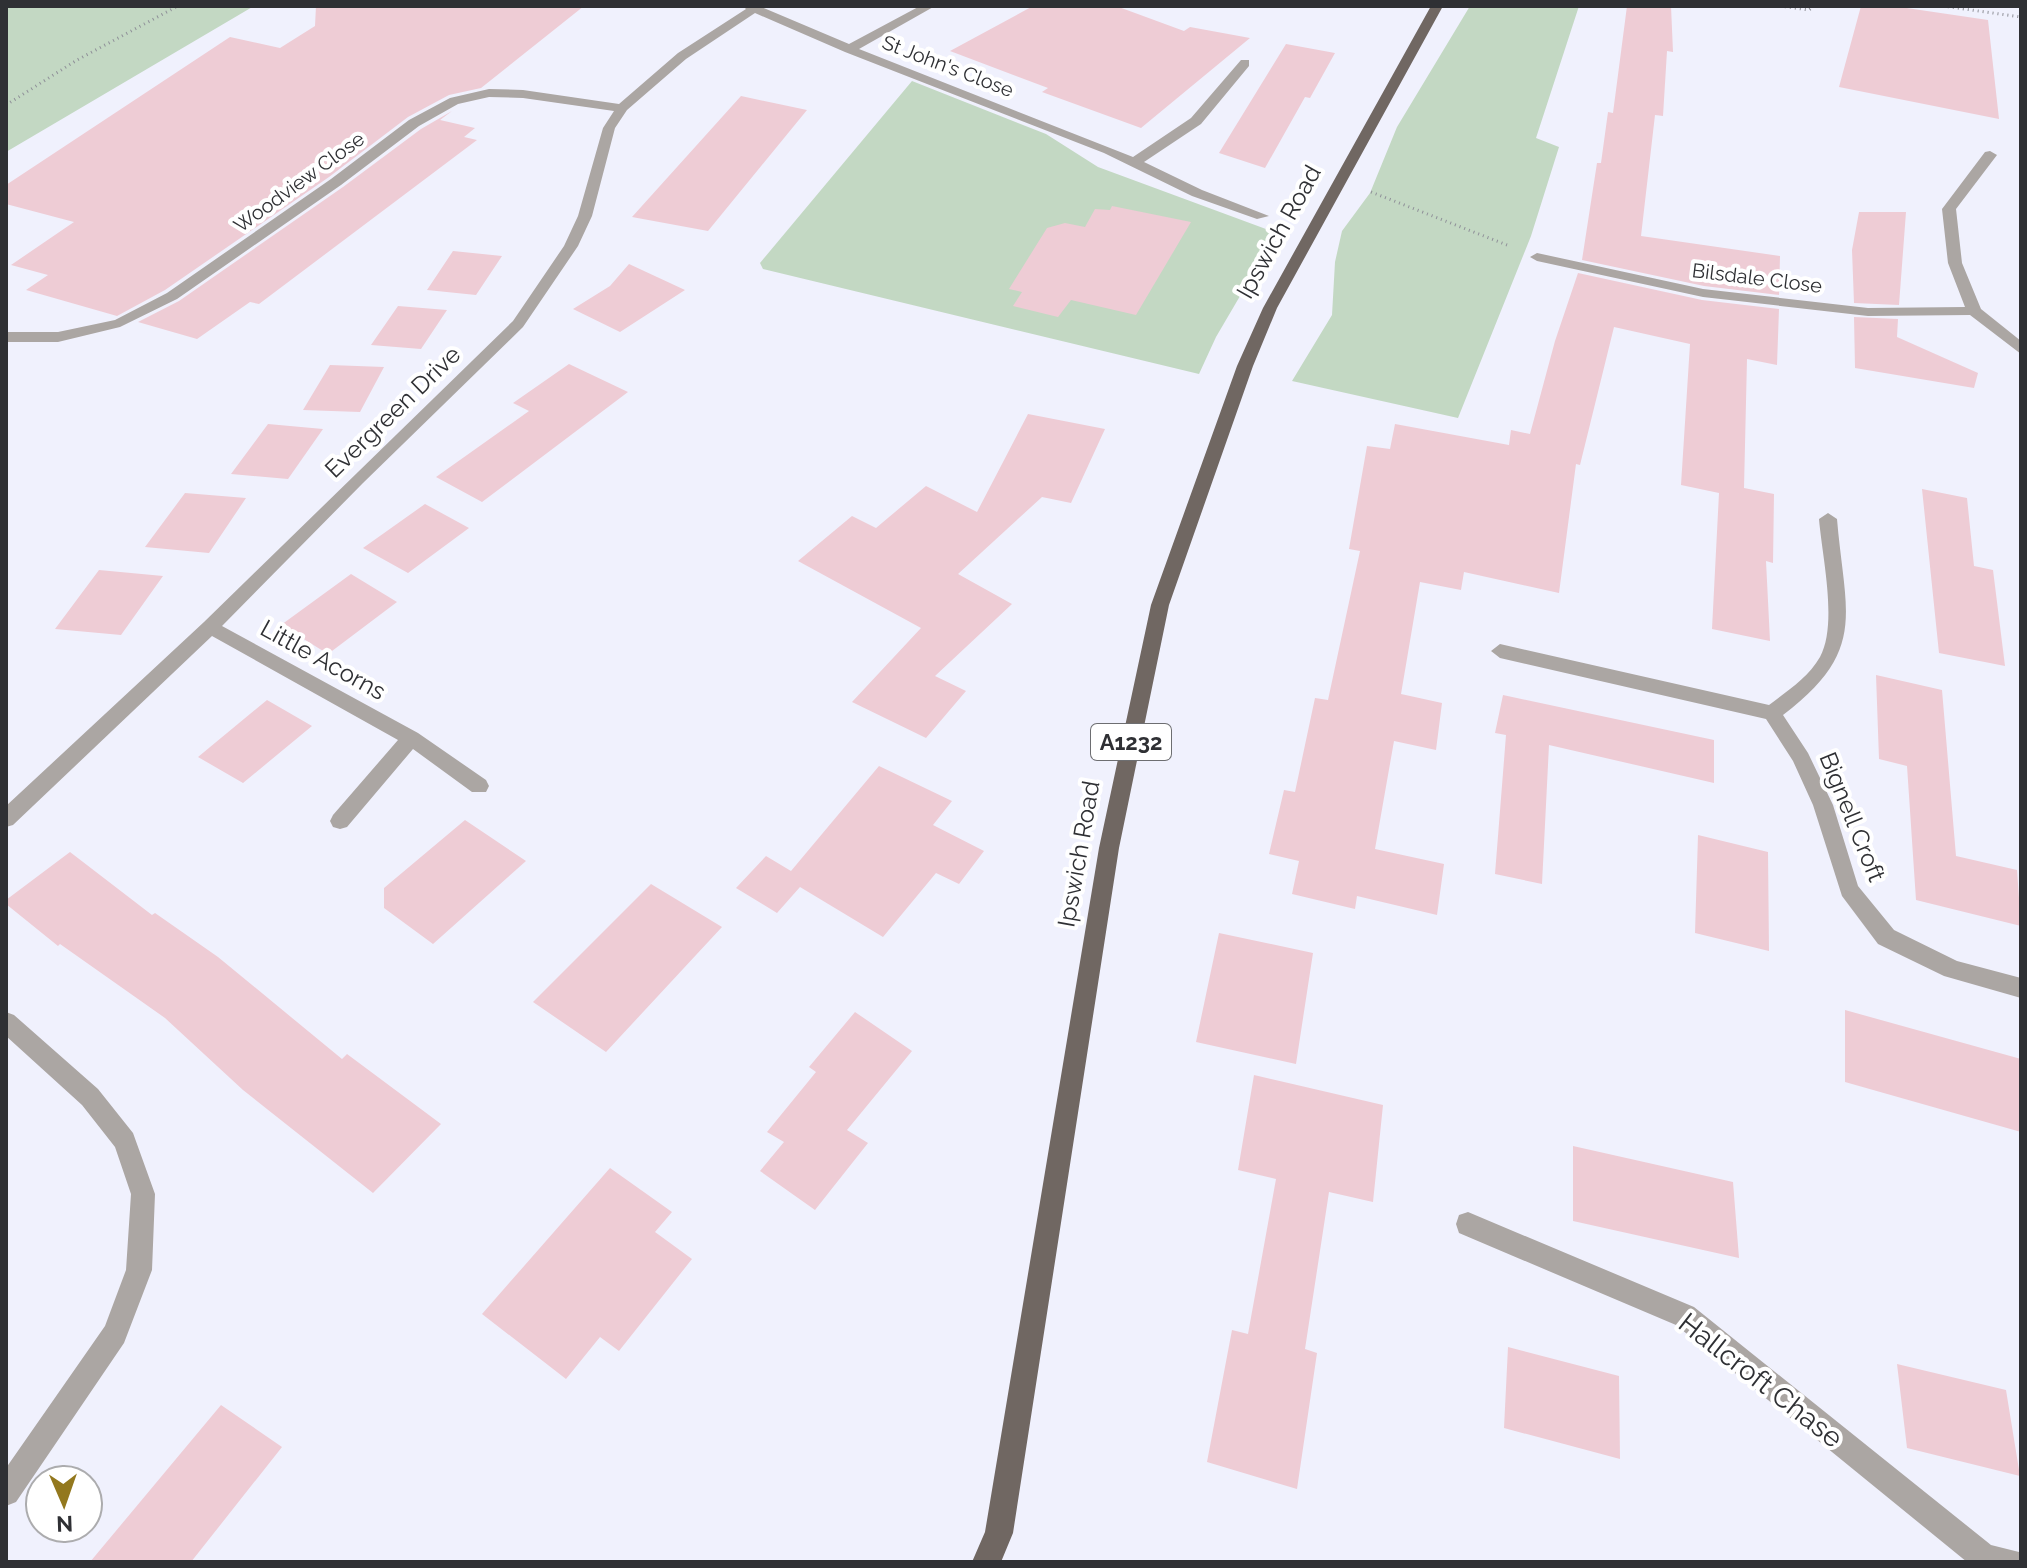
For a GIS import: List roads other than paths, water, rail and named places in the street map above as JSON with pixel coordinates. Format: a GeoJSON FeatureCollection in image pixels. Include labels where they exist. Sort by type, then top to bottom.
{"type":"FeatureCollection","features":[{"type":"Feature","properties":{"kind":"main road","name":"Ipswich Road"},"geometry":{"type":"LineString","coordinates":[[986,1562],[999,1533],[1109,848],[1160,605],[1245,366],[1270,308],[1437,6]]}},
{"type":"Feature","properties":{"kind":"main road","name":"Ipswich Road"},"geometry":{"type":"LineString","coordinates":[[999,1533],[1004,1562]]}},
{"type":"Feature","properties":{"kind":"street"},"geometry":{"type":"LineString","coordinates":[[849,49],[929,6]]}},
{"type":"Feature","properties":{"kind":"street","name":"St John's Close"},"geometry":{"type":"LineString","coordinates":[[752,7],[849,49],[1109,150],[1197,193],[1262,216]]}},
{"type":"Feature","properties":{"kind":"street","name":"Evergreen Drive"},"geometry":{"type":"LineString","coordinates":[[6,819],[210,627],[357,479],[518,324],[571,246],[585,216],[609,128],[622,108],[682,56],[752,7]]}},
{"type":"Feature","properties":{"kind":"street"},"geometry":{"type":"LineString","coordinates":[[1133,163],[1196,121],[1245,63]]}},
{"type":"Feature","properties":{"kind":"street","name":"Woodview Close"},"geometry":{"type":"LineString","coordinates":[[6,337],[58,337],[120,323],[172,296],[336,182],[414,123],[454,101],[489,93],[523,94],[622,108]]}},
{"type":"Feature","properties":{"kind":"street"},"geometry":{"type":"LineString","coordinates":[[1990,155],[1949,209],[1955,263],[1974,311],[2021,349]]}},
{"type":"Feature","properties":{"kind":"street","name":"Bilsdale Close"},"geometry":{"type":"LineString","coordinates":[[1537,257],[1703,293],[1868,312],[1974,311]]}},
{"type":"Feature","properties":{"kind":"street"},"geometry":{"type":"LineString","coordinates":[[1500,651],[1772,713],[1812,682],[1833,650],[1835,613],[1828,519]]}},
{"type":"Feature","properties":{"kind":"street","name":"Little Acorns"},"geometry":{"type":"LineString","coordinates":[[210,627],[411,738],[479,786]]}},
{"type":"Feature","properties":{"kind":"street","name":"Bignell Croft"},"geometry":{"type":"LineString","coordinates":[[1772,713],[1801,758],[1823,805],[1849,890],[1886,937],[1952,969],[2021,988]]}},
{"type":"Feature","properties":{"kind":"street"},"geometry":{"type":"LineString","coordinates":[[340,821],[411,738]]}},
{"type":"Feature","properties":{"kind":"street"},"geometry":{"type":"LineString","coordinates":[[6,1022],[90,1097],[125,1141],[143,1194],[139,1270],[115,1334],[6,1492]]}},
{"type":"Feature","properties":{"kind":"street","name":"Hallcroft Chase"},"geometry":{"type":"LineString","coordinates":[[1468,1224],[1685,1316],[1993,1561]]}}]}
